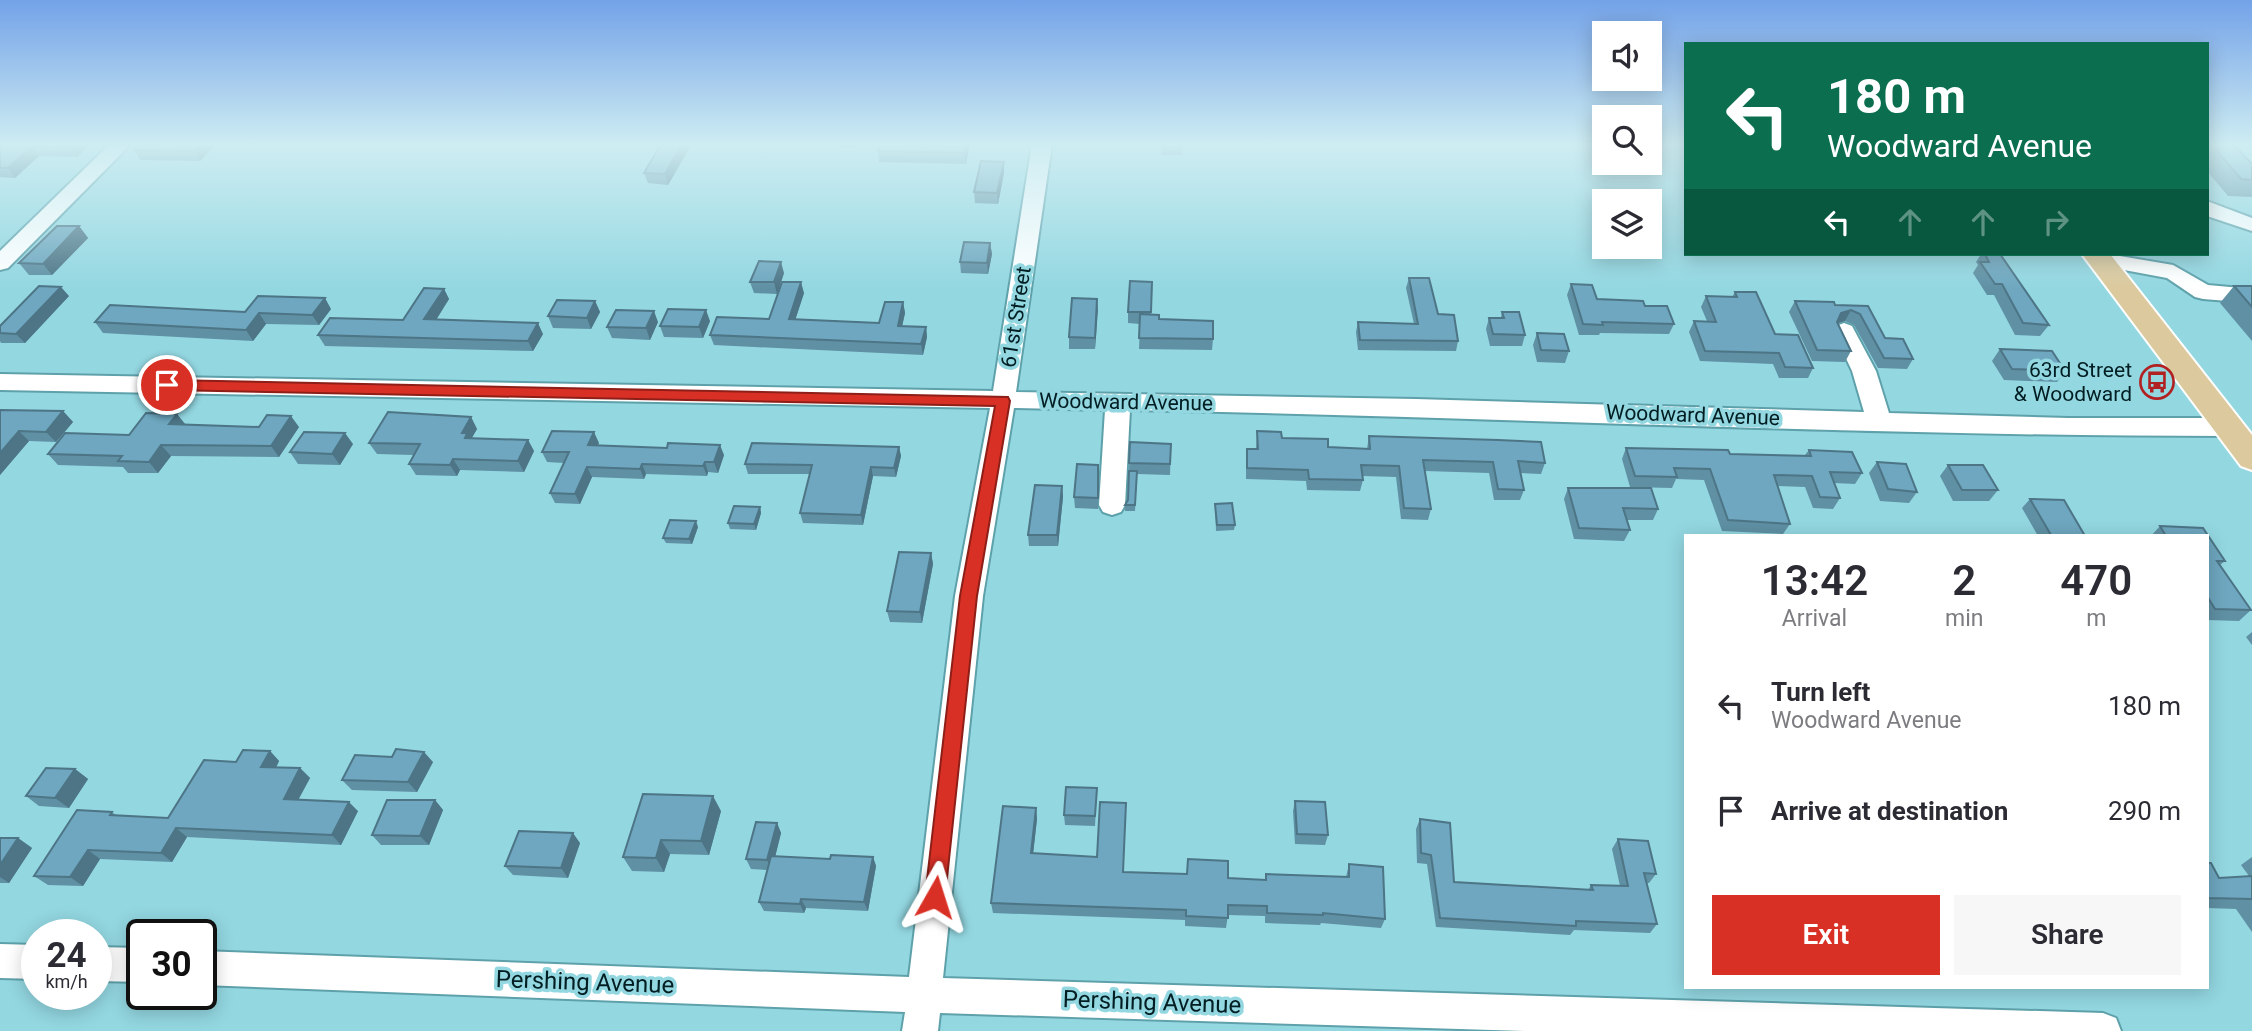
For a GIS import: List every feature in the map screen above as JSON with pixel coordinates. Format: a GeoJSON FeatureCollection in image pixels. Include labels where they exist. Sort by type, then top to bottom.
{"type":"FeatureCollection","features":[{"type":"Feature","properties":{"kind":"main road"},"geometry":{"type":"LineString","coordinates":[[2098,256],[2240,428],[2252,458]]}},
{"type":"Feature","properties":{"kind":"street"},"geometry":{"type":"LineString","coordinates":[[0,263],[72,192]]}},
{"type":"Feature","properties":{"kind":"street","name":"61st Street"},"geometry":{"type":"LineString","coordinates":[[920,1031],[969,596],[1003,401],[1035,192]]}},
{"type":"Feature","properties":{"kind":"street"},"geometry":{"type":"LineString","coordinates":[[2209,209],[2252,225]]}},
{"type":"Feature","properties":{"kind":"street"},"geometry":{"type":"LineString","coordinates":[[2098,256],[2173,272],[2203,292],[2252,296]]}},
{"type":"Feature","properties":{"kind":"street"},"geometry":{"type":"LineString","coordinates":[[1844,331],[1869,386],[1894,408],[1891,422]]}},
{"type":"Feature","properties":{"kind":"street","name":"Woodward Avenue"},"geometry":{"type":"LineString","coordinates":[[0,382],[1423,407],[2068,427],[2240,428]]}},
{"type":"Feature","properties":{"kind":"street"},"geometry":{"type":"LineString","coordinates":[[1112,505],[1118,402]]}},
{"type":"Feature","properties":{"kind":"street"},"geometry":{"type":"LineString","coordinates":[[0,961],[21,962]]}},
{"type":"Feature","properties":{"kind":"street","name":"Pershing Avenue"},"geometry":{"type":"LineString","coordinates":[[217,969],[925,995],[2103,1031]]}},
{"type":"Feature","properties":{"kind":"building"},"geometry":{"type":"Polygon","coordinates":[[[57,226],[79,226],[43,264],[19,263],[57,226]]]}},
{"type":"Feature","properties":{"kind":"building"},"geometry":{"type":"Polygon","coordinates":[[[964,242],[990,243],[987,263],[960,262],[964,242]]]}},
{"type":"Feature","properties":{"kind":"building"},"geometry":{"type":"Polygon","coordinates":[[[1986,256],[2001,256],[2049,325],[2023,323],[2002,284],[1995,284],[1980,262],[1989,262],[1986,256]]]}},
{"type":"Feature","properties":{"kind":"building"},"geometry":{"type":"Polygon","coordinates":[[[759,261],[781,262],[774,282],[750,282],[759,261]]]}},
{"type":"Feature","properties":{"kind":"building"},"geometry":{"type":"Polygon","coordinates":[[[1409,278],[1429,278],[1438,314],[1454,315],[1458,341],[1360,340],[1358,322],[1418,324],[1409,278]]]}},
{"type":"Feature","properties":{"kind":"building"},"geometry":{"type":"Polygon","coordinates":[[[1130,281],[1152,282],[1151,312],[1128,312],[1130,281]]]}},
{"type":"Feature","properties":{"kind":"building"},"geometry":{"type":"Polygon","coordinates":[[[782,282],[801,282],[789,319],[879,323],[885,302],[903,302],[898,326],[926,327],[921,344],[710,335],[717,317],[769,319],[782,282]]]}},
{"type":"Feature","properties":{"kind":"building"},"geometry":{"type":"Polygon","coordinates":[[[1571,284],[1592,285],[1597,299],[1643,301],[1645,306],[1667,306],[1674,324],[1583,324],[1571,284]]]}},
{"type":"Feature","properties":{"kind":"building"},"geometry":{"type":"Polygon","coordinates":[[[39,286],[61,287],[16,334],[0,333],[0,326],[39,286]]]}},
{"type":"Feature","properties":{"kind":"building"},"geometry":{"type":"Polygon","coordinates":[[[2234,286],[2252,286],[2252,307],[2234,286]]]}},
{"type":"Feature","properties":{"kind":"building"},"geometry":{"type":"Polygon","coordinates":[[[424,288],[444,289],[424,319],[538,323],[528,341],[318,335],[330,318],[403,320],[424,288]]]}},
{"type":"Feature","properties":{"kind":"building"},"geometry":{"type":"Polygon","coordinates":[[[1735,292],[1756,292],[1775,334],[1798,335],[1813,368],[1785,367],[1779,353],[1705,351],[1694,321],[1716,322],[1706,296],[1737,297],[1735,292]]]}},
{"type":"Feature","properties":{"kind":"building"},"geometry":{"type":"Polygon","coordinates":[[[258,296],[325,298],[312,315],[259,313],[246,330],[95,322],[110,305],[245,312],[258,296]]]}},
{"type":"Feature","properties":{"kind":"building"},"geometry":{"type":"Polygon","coordinates":[[[1072,298],[1097,299],[1095,338],[1069,337],[1072,298]]]}},
{"type":"Feature","properties":{"kind":"building"},"geometry":{"type":"Polygon","coordinates":[[[557,300],[595,301],[587,318],[548,316],[557,300]]]}},
{"type":"Feature","properties":{"kind":"building"},"geometry":{"type":"Polygon","coordinates":[[[1795,301],[1868,306],[1885,338],[1903,339],[1913,359],[1884,358],[1860,314],[1851,310],[1841,313],[1837,322],[1851,351],[1817,350],[1795,301]]]}},
{"type":"Feature","properties":{"kind":"building"},"geometry":{"type":"Polygon","coordinates":[[[668,309],[706,310],[699,327],[660,326],[668,309]]]}},
{"type":"Feature","properties":{"kind":"building"},"geometry":{"type":"Polygon","coordinates":[[[616,310],[654,311],[646,328],[607,327],[616,310]]]}},
{"type":"Feature","properties":{"kind":"building"},"geometry":{"type":"Polygon","coordinates":[[[1502,312],[1519,312],[1525,335],[1493,334],[1489,318],[1504,318],[1502,312]]]}},
{"type":"Feature","properties":{"kind":"building"},"geometry":{"type":"Polygon","coordinates":[[[1140,314],[1159,315],[1159,319],[1213,321],[1213,339],[1139,338],[1140,314]]]}},
{"type":"Feature","properties":{"kind":"building"},"geometry":{"type":"Polygon","coordinates":[[[1537,333],[1564,334],[1569,351],[1541,350],[1537,333]]]}},
{"type":"Feature","properties":{"kind":"building"},"geometry":{"type":"Polygon","coordinates":[[[2000,349],[2052,351],[2065,371],[2012,369],[2000,349]]]}},
{"type":"Feature","properties":{"kind":"building"},"geometry":{"type":"Polygon","coordinates":[[[0,410],[63,411],[46,432],[19,431],[0,453],[0,410]]]}},
{"type":"Feature","properties":{"kind":"building"},"geometry":{"type":"Polygon","coordinates":[[[388,412],[471,417],[462,433],[467,433],[465,438],[528,440],[518,461],[453,459],[450,465],[409,464],[420,444],[369,443],[388,412]]]}},
{"type":"Feature","properties":{"kind":"building"},"geometry":{"type":"Polygon","coordinates":[[[146,413],[177,414],[169,424],[259,427],[267,415],[291,416],[271,446],[161,445],[149,462],[118,461],[122,456],[48,454],[65,433],[129,435],[146,413]]]}},
{"type":"Feature","properties":{"kind":"building"},"geometry":{"type":"Polygon","coordinates":[[[552,431],[594,432],[588,445],[667,448],[668,443],[720,445],[714,462],[705,462],[703,466],[642,464],[640,469],[587,467],[575,494],[550,493],[569,452],[542,452],[552,431]]]}},
{"type":"Feature","properties":{"kind":"building"},"geometry":{"type":"Polygon","coordinates":[[[1257,431],[1281,432],[1282,438],[1328,439],[1328,447],[1370,449],[1369,436],[1541,442],[1545,463],[1518,461],[1524,490],[1498,489],[1493,462],[1423,460],[1431,509],[1404,508],[1399,466],[1361,465],[1363,480],[1309,479],[1308,470],[1247,468],[1247,449],[1258,449],[1257,431]]]}},
{"type":"Feature","properties":{"kind":"building"},"geometry":{"type":"Polygon","coordinates":[[[304,432],[345,433],[332,454],[290,452],[304,432]]]}},
{"type":"Feature","properties":{"kind":"building"},"geometry":{"type":"Polygon","coordinates":[[[1130,442],[1171,444],[1170,464],[1129,463],[1130,442]]]}},
{"type":"Feature","properties":{"kind":"building"},"geometry":{"type":"Polygon","coordinates":[[[752,443],[899,447],[894,468],[871,467],[861,515],[800,513],[812,465],[745,464],[752,443]]]}},
{"type":"Feature","properties":{"kind":"building"},"geometry":{"type":"Polygon","coordinates":[[[1626,448],[1728,450],[1730,454],[1811,456],[1809,450],[1852,452],[1862,473],[1830,472],[1840,498],[1820,497],[1812,476],[1774,475],[1790,524],[1728,520],[1710,469],[1674,468],[1677,477],[1635,476],[1626,448]]]}},
{"type":"Feature","properties":{"kind":"building"},"geometry":{"type":"Polygon","coordinates":[[[1877,462],[1906,464],[1917,492],[1888,489],[1877,462]]]}},
{"type":"Feature","properties":{"kind":"building"},"geometry":{"type":"Polygon","coordinates":[[[1077,464],[1098,465],[1098,498],[1074,497],[1077,464]]]}},
{"type":"Feature","properties":{"kind":"building"},"geometry":{"type":"Polygon","coordinates":[[[1948,465],[1983,465],[1998,490],[1962,490],[1948,465]]]}},
{"type":"Feature","properties":{"kind":"building"},"geometry":{"type":"Polygon","coordinates":[[[1129,471],[1137,471],[1135,505],[1125,505],[1128,500],[1129,471]]]}},
{"type":"Feature","properties":{"kind":"building"},"geometry":{"type":"Polygon","coordinates":[[[1035,485],[1062,486],[1057,535],[1028,535],[1035,485]]]}},
{"type":"Feature","properties":{"kind":"building"},"geometry":{"type":"Polygon","coordinates":[[[1568,488],[1651,488],[1658,509],[1623,508],[1630,530],[1579,528],[1568,488]]]}},
{"type":"Feature","properties":{"kind":"building"},"geometry":{"type":"Polygon","coordinates":[[[2030,499],[2064,500],[2084,534],[2050,534],[2030,499]]]}},
{"type":"Feature","properties":{"kind":"building"},"geometry":{"type":"Polygon","coordinates":[[[1232,503],[1235,525],[1217,525],[1215,504],[1232,503]]]}},
{"type":"Feature","properties":{"kind":"building"},"geometry":{"type":"Polygon","coordinates":[[[734,506],[760,507],[754,524],[728,523],[734,506]]]}},
{"type":"Feature","properties":{"kind":"building"},"geometry":{"type":"Polygon","coordinates":[[[670,520],[696,521],[689,539],[663,538],[670,520]]]}},
{"type":"Feature","properties":{"kind":"building"},"geometry":{"type":"Polygon","coordinates":[[[2160,526],[2203,528],[2207,534],[2165,534],[2160,526]]]}},
{"type":"Feature","properties":{"kind":"building"},"geometry":{"type":"Polygon","coordinates":[[[2209,537],[2225,561],[2217,561],[2251,610],[2215,609],[2209,599],[2209,537]]]}},
{"type":"Feature","properties":{"kind":"building"},"geometry":{"type":"Polygon","coordinates":[[[899,552],[931,553],[920,612],[887,611],[899,552]]]}},
{"type":"Feature","properties":{"kind":"building"},"geometry":{"type":"Polygon","coordinates":[[[396,749],[424,752],[408,782],[342,780],[355,755],[392,757],[396,749]]]}},
{"type":"Feature","properties":{"kind":"building"},"geometry":{"type":"Polygon","coordinates":[[[243,750],[270,751],[261,767],[300,768],[284,799],[349,802],[332,835],[176,828],[161,853],[88,850],[70,877],[34,876],[77,810],[168,818],[204,760],[236,762],[243,750]]]}},
{"type":"Feature","properties":{"kind":"building"},"geometry":{"type":"Polygon","coordinates":[[[46,768],[75,769],[55,798],[26,796],[46,768]]]}},
{"type":"Feature","properties":{"kind":"building"},"geometry":{"type":"Polygon","coordinates":[[[1066,787],[1097,788],[1095,816],[1064,815],[1066,787]]]}},
{"type":"Feature","properties":{"kind":"building"},"geometry":{"type":"Polygon","coordinates":[[[643,794],[713,796],[701,841],[661,840],[656,858],[623,857],[643,794]]]}},
{"type":"Feature","properties":{"kind":"building"},"geometry":{"type":"Polygon","coordinates":[[[387,800],[435,800],[420,836],[372,835],[387,800]]]}},
{"type":"Feature","properties":{"kind":"building"},"geometry":{"type":"Polygon","coordinates":[[[1295,801],[1325,802],[1328,835],[1297,834],[1295,801]]]}},
{"type":"Feature","properties":{"kind":"building"},"geometry":{"type":"Polygon","coordinates":[[[1100,802],[1126,803],[1123,872],[1187,874],[1188,859],[1228,861],[1228,878],[1266,880],[1266,874],[1349,877],[1349,864],[1383,867],[1385,919],[1323,913],[1267,913],[1267,906],[1228,905],[1228,918],[1186,916],[1186,910],[991,903],[1003,806],[1036,808],[1031,853],[1097,857],[1100,802]]]}},
{"type":"Feature","properties":{"kind":"building"},"geometry":{"type":"Polygon","coordinates":[[[1420,819],[1450,823],[1454,882],[1593,890],[1591,885],[1628,886],[1618,839],[1648,841],[1656,874],[1644,873],[1657,924],[1576,921],[1576,926],[1440,918],[1431,855],[1421,853],[1420,819]]]}},
{"type":"Feature","properties":{"kind":"building"},"geometry":{"type":"Polygon","coordinates":[[[756,822],[777,823],[767,860],[746,859],[756,822]]]}},
{"type":"Feature","properties":{"kind":"building"},"geometry":{"type":"Polygon","coordinates":[[[519,831],[573,833],[561,868],[505,866],[519,831]]]}},
{"type":"Feature","properties":{"kind":"building"},"geometry":{"type":"Polygon","coordinates":[[[0,838],[18,838],[0,865],[0,838]]]}},
{"type":"Feature","properties":{"kind":"building"},"geometry":{"type":"Polygon","coordinates":[[[831,855],[873,857],[864,902],[801,899],[800,904],[759,902],[771,856],[830,859],[831,855]]]}},
{"type":"Feature","properties":{"kind":"building"},"geometry":{"type":"Polygon","coordinates":[[[2209,863],[2219,878],[2252,876],[2252,899],[2209,898],[2209,863]]]}},
{"type":"Feature","properties":{"kind":"place","name":"63rd Street & Woodward"},"geometry":{"type":"Point","coordinates":[2157,382]}},
{"type":"Feature","properties":{"kind":"route"},"geometry":{"type":"LineString","coordinates":[[167,385],[1003,401],[969,596],[935,897]]}}]}
